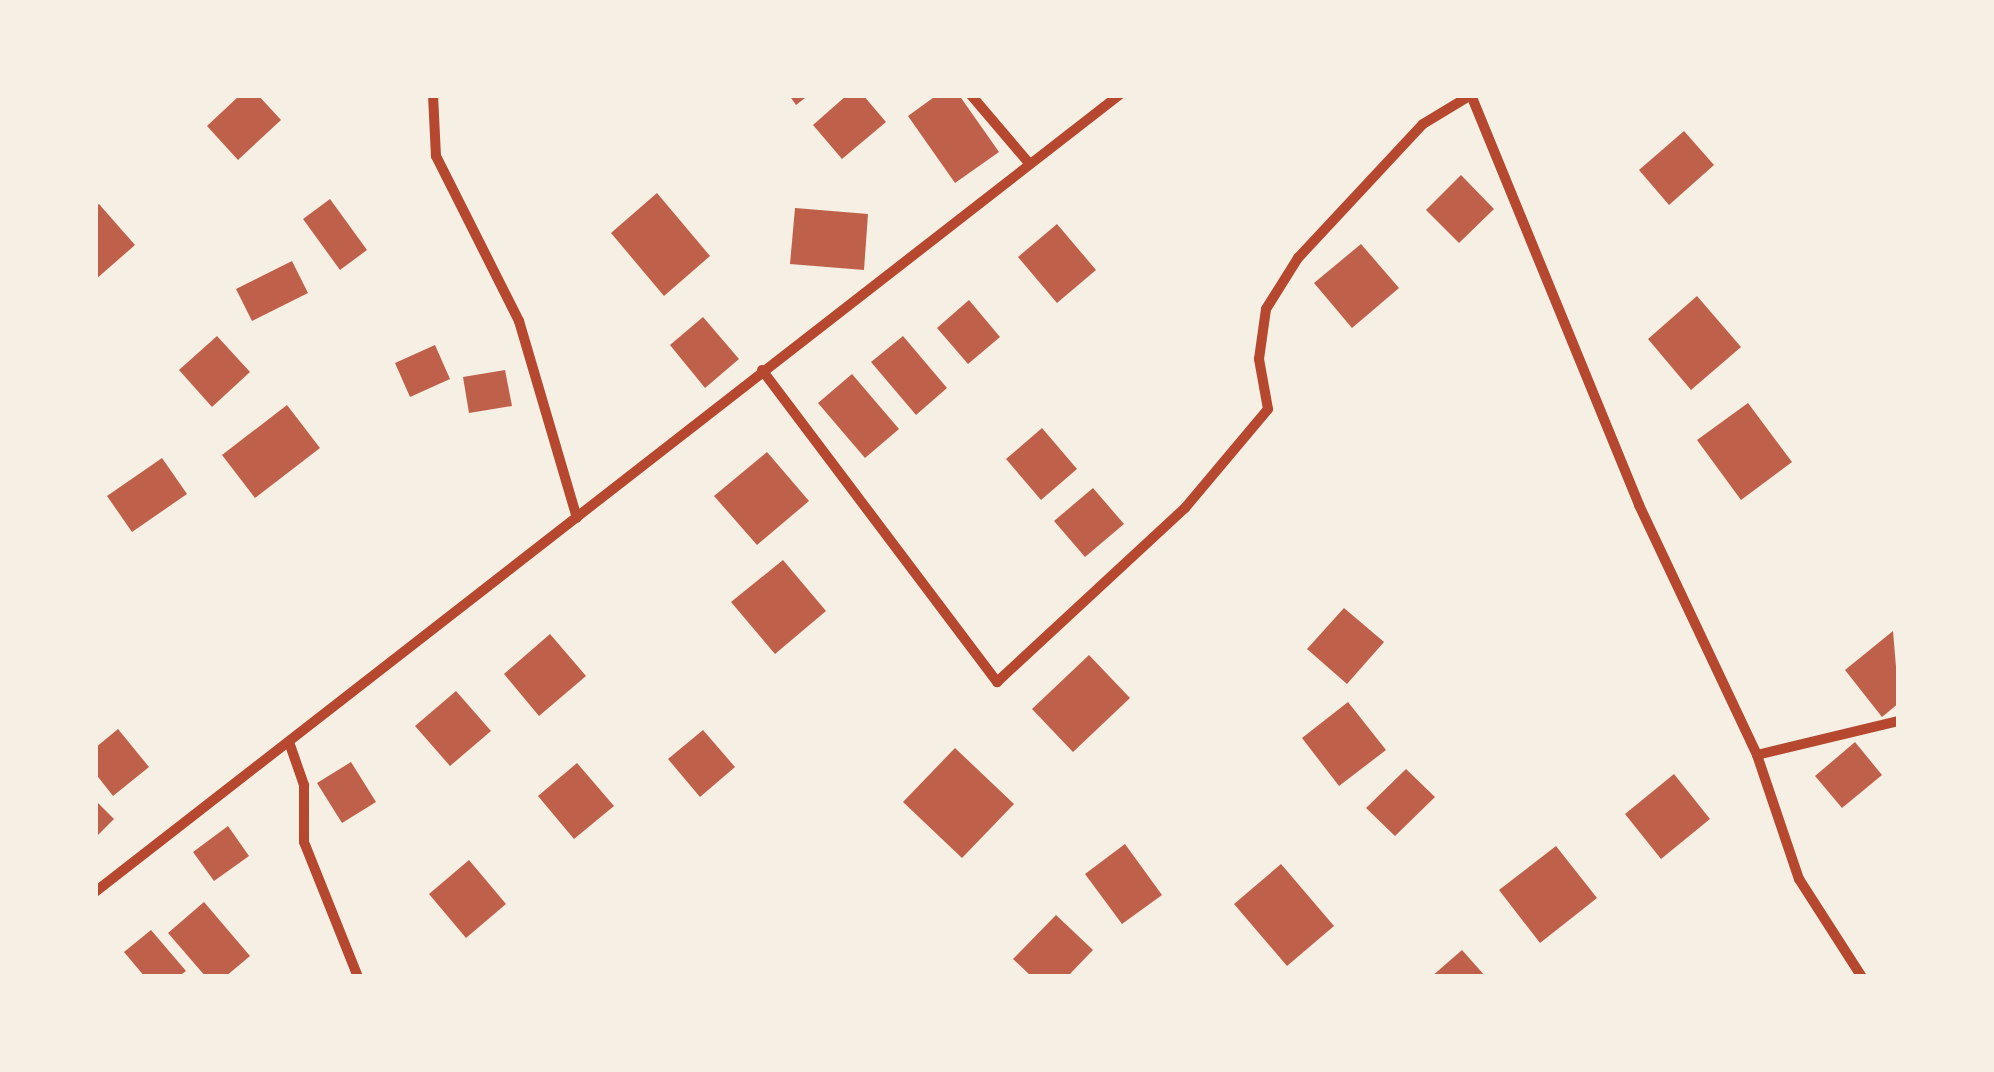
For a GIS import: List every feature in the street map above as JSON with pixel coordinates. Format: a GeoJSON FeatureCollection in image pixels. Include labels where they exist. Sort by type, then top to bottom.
{"type":"FeatureCollection","features":[{"type":"Feature","properties":{"kind":"street"},"geometry":{"type":"LineString","coordinates":[[432,95],[436,156],[518,322],[577,518]]}},
{"type":"Feature","properties":{"kind":"street"},"geometry":{"type":"LineString","coordinates":[[971,95],[1028,162]]}},
{"type":"Feature","properties":{"kind":"street"},"geometry":{"type":"LineString","coordinates":[[95,892],[1028,162],[1119,95]]}},
{"type":"Feature","properties":{"kind":"street"},"geometry":{"type":"LineString","coordinates":[[762,370],[998,682],[1185,508],[1268,409],[1259,359],[1266,309],[1298,258],[1423,124],[1471,95],[1639,504],[1757,756],[1800,879],[1862,977]]}},
{"type":"Feature","properties":{"kind":"street"},"geometry":{"type":"LineString","coordinates":[[1757,756],[1899,721]]}},
{"type":"Feature","properties":{"kind":"street"},"geometry":{"type":"LineString","coordinates":[[289,742],[304,785],[304,842],[358,977]]}},
{"type":"Feature","properties":{"kind":"building"},"geometry":{"type":"Polygon","coordinates":[[[240,95],[258,95],[281,120],[238,160],[207,126],[240,95]]]}},
{"type":"Feature","properties":{"kind":"building"},"geometry":{"type":"Polygon","coordinates":[[[789,95],[809,95],[796,105],[789,95]]]}},
{"type":"Feature","properties":{"kind":"building"},"geometry":{"type":"Polygon","coordinates":[[[847,95],[863,95],[886,122],[842,159],[813,125],[847,95]]]}},
{"type":"Feature","properties":{"kind":"building"},"geometry":{"type":"Polygon","coordinates":[[[937,95],[959,95],[999,152],[955,183],[908,116],[937,95]]]}},
{"type":"Feature","properties":{"kind":"building"},"geometry":{"type":"Polygon","coordinates":[[[1684,131],[1714,165],[1669,205],[1639,170],[1684,131]]]}},
{"type":"Feature","properties":{"kind":"building"},"geometry":{"type":"Polygon","coordinates":[[[1461,175],[1494,209],[1459,243],[1426,210],[1461,175]]]}},
{"type":"Feature","properties":{"kind":"building"},"geometry":{"type":"Polygon","coordinates":[[[657,193],[710,256],[664,296],[611,233],[657,193]]]}},
{"type":"Feature","properties":{"kind":"building"},"geometry":{"type":"Polygon","coordinates":[[[330,199],[367,250],[340,270],[303,219],[330,199]]]}},
{"type":"Feature","properties":{"kind":"building"},"geometry":{"type":"Polygon","coordinates":[[[99,204],[135,245],[95,280],[95,207],[99,204]]]}},
{"type":"Feature","properties":{"kind":"building"},"geometry":{"type":"Polygon","coordinates":[[[795,208],[868,214],[864,270],[790,264],[795,208]]]}},
{"type":"Feature","properties":{"kind":"building"},"geometry":{"type":"Polygon","coordinates":[[[1057,224],[1096,270],[1057,303],[1018,257],[1057,224]]]}},
{"type":"Feature","properties":{"kind":"building"},"geometry":{"type":"Polygon","coordinates":[[[1361,244],[1399,288],[1352,328],[1314,283],[1361,244]]]}},
{"type":"Feature","properties":{"kind":"building"},"geometry":{"type":"Polygon","coordinates":[[[292,261],[308,293],[252,321],[236,289],[292,261]]]}},
{"type":"Feature","properties":{"kind":"building"},"geometry":{"type":"Polygon","coordinates":[[[1697,296],[1741,347],[1691,390],[1648,339],[1697,296]]]}},
{"type":"Feature","properties":{"kind":"building"},"geometry":{"type":"Polygon","coordinates":[[[969,300],[1000,337],[968,364],[937,328],[969,300]]]}},
{"type":"Feature","properties":{"kind":"building"},"geometry":{"type":"Polygon","coordinates":[[[703,317],[739,359],[705,388],[670,345],[703,317]]]}},
{"type":"Feature","properties":{"kind":"building"},"geometry":{"type":"Polygon","coordinates":[[[217,336],[250,372],[212,407],[179,370],[217,336]]]}},
{"type":"Feature","properties":{"kind":"building"},"geometry":{"type":"Polygon","coordinates":[[[903,336],[947,388],[916,415],[871,362],[903,336]]]}},
{"type":"Feature","properties":{"kind":"building"},"geometry":{"type":"Polygon","coordinates":[[[435,345],[450,379],[410,397],[395,363],[435,345]]]}},
{"type":"Feature","properties":{"kind":"building"},"geometry":{"type":"Polygon","coordinates":[[[505,370],[512,406],[469,413],[463,377],[505,370]]]}},
{"type":"Feature","properties":{"kind":"building"},"geometry":{"type":"Polygon","coordinates":[[[852,374],[899,429],[865,458],[818,403],[852,374]]]}},
{"type":"Feature","properties":{"kind":"building"},"geometry":{"type":"Polygon","coordinates":[[[1748,403],[1792,462],[1741,500],[1697,440],[1748,403]]]}},
{"type":"Feature","properties":{"kind":"building"},"geometry":{"type":"Polygon","coordinates":[[[287,405],[320,448],[255,498],[222,455],[287,405]]]}},
{"type":"Feature","properties":{"kind":"building"},"geometry":{"type":"Polygon","coordinates":[[[1042,428],[1077,469],[1041,500],[1006,459],[1042,428]]]}},
{"type":"Feature","properties":{"kind":"building"},"geometry":{"type":"Polygon","coordinates":[[[767,452],[809,501],[757,545],[714,496],[767,452]]]}},
{"type":"Feature","properties":{"kind":"building"},"geometry":{"type":"Polygon","coordinates":[[[162,458],[187,494],[132,532],[107,496],[162,458]]]}},
{"type":"Feature","properties":{"kind":"building"},"geometry":{"type":"Polygon","coordinates":[[[1093,488],[1124,524],[1085,557],[1054,521],[1093,488]]]}},
{"type":"Feature","properties":{"kind":"building"},"geometry":{"type":"Polygon","coordinates":[[[783,560],[826,611],[775,654],[731,602],[783,560]]]}},
{"type":"Feature","properties":{"kind":"building"},"geometry":{"type":"Polygon","coordinates":[[[1344,608],[1384,642],[1347,684],[1307,649],[1344,608]]]}},
{"type":"Feature","properties":{"kind":"building"},"geometry":{"type":"Polygon","coordinates":[[[1893,631],[1899,703],[1882,717],[1845,670],[1893,631]]]}},
{"type":"Feature","properties":{"kind":"building"},"geometry":{"type":"Polygon","coordinates":[[[550,634],[586,676],[539,716],[504,674],[550,634]]]}},
{"type":"Feature","properties":{"kind":"building"},"geometry":{"type":"Polygon","coordinates":[[[1089,655],[1130,698],[1073,752],[1032,709],[1089,655]]]}},
{"type":"Feature","properties":{"kind":"building"},"geometry":{"type":"Polygon","coordinates":[[[456,691],[491,731],[450,766],[415,726],[456,691]]]}},
{"type":"Feature","properties":{"kind":"building"},"geometry":{"type":"Polygon","coordinates":[[[1348,702],[1386,750],[1339,786],[1302,738],[1348,702]]]}},
{"type":"Feature","properties":{"kind":"building"},"geometry":{"type":"Polygon","coordinates":[[[118,729],[149,767],[113,796],[95,773],[95,748],[118,729]]]}},
{"type":"Feature","properties":{"kind":"building"},"geometry":{"type":"Polygon","coordinates":[[[703,730],[735,767],[700,797],[668,759],[703,730]]]}},
{"type":"Feature","properties":{"kind":"building"},"geometry":{"type":"Polygon","coordinates":[[[1855,742],[1882,775],[1842,808],[1815,776],[1855,742]]]}},
{"type":"Feature","properties":{"kind":"building"},"geometry":{"type":"Polygon","coordinates":[[[955,748],[1014,804],[962,858],[903,802],[955,748]]]}},
{"type":"Feature","properties":{"kind":"building"},"geometry":{"type":"Polygon","coordinates":[[[351,762],[376,802],[342,823],[317,783],[351,762]]]}},
{"type":"Feature","properties":{"kind":"building"},"geometry":{"type":"Polygon","coordinates":[[[577,763],[614,806],[574,839],[538,796],[577,763]]]}},
{"type":"Feature","properties":{"kind":"building"},"geometry":{"type":"Polygon","coordinates":[[[1406,769],[1435,797],[1395,836],[1366,808],[1406,769]]]}},
{"type":"Feature","properties":{"kind":"building"},"geometry":{"type":"Polygon","coordinates":[[[1674,774],[1710,819],[1661,859],[1625,814],[1674,774]]]}},
{"type":"Feature","properties":{"kind":"building"},"geometry":{"type":"Polygon","coordinates":[[[95,800],[114,819],[95,838],[95,800]]]}},
{"type":"Feature","properties":{"kind":"building"},"geometry":{"type":"Polygon","coordinates":[[[228,826],[249,856],[214,881],[193,852],[228,826]]]}},
{"type":"Feature","properties":{"kind":"building"},"geometry":{"type":"Polygon","coordinates":[[[1125,844],[1162,895],[1122,924],[1085,874],[1125,844]]]}},
{"type":"Feature","properties":{"kind":"building"},"geometry":{"type":"Polygon","coordinates":[[[1556,846],[1597,898],[1540,943],[1499,890],[1556,846]]]}},
{"type":"Feature","properties":{"kind":"building"},"geometry":{"type":"Polygon","coordinates":[[[469,860],[506,904],[466,938],[429,894],[469,860]]]}},
{"type":"Feature","properties":{"kind":"building"},"geometry":{"type":"Polygon","coordinates":[[[1281,864],[1334,926],[1287,966],[1234,904],[1281,864]]]}},
{"type":"Feature","properties":{"kind":"building"},"geometry":{"type":"Polygon","coordinates":[[[204,902],[250,956],[225,977],[206,977],[168,933],[204,902]]]}},
{"type":"Feature","properties":{"kind":"building"},"geometry":{"type":"Polygon","coordinates":[[[1056,915],[1093,950],[1067,977],[1032,977],[1013,959],[1056,915]]]}},
{"type":"Feature","properties":{"kind":"building"},"geometry":{"type":"Polygon","coordinates":[[[151,930],[186,971],[178,977],[145,977],[124,952],[151,930]]]}},
{"type":"Feature","properties":{"kind":"building"},"geometry":{"type":"Polygon","coordinates":[[[1462,950],[1486,977],[1431,977],[1462,950]]]}}]}
